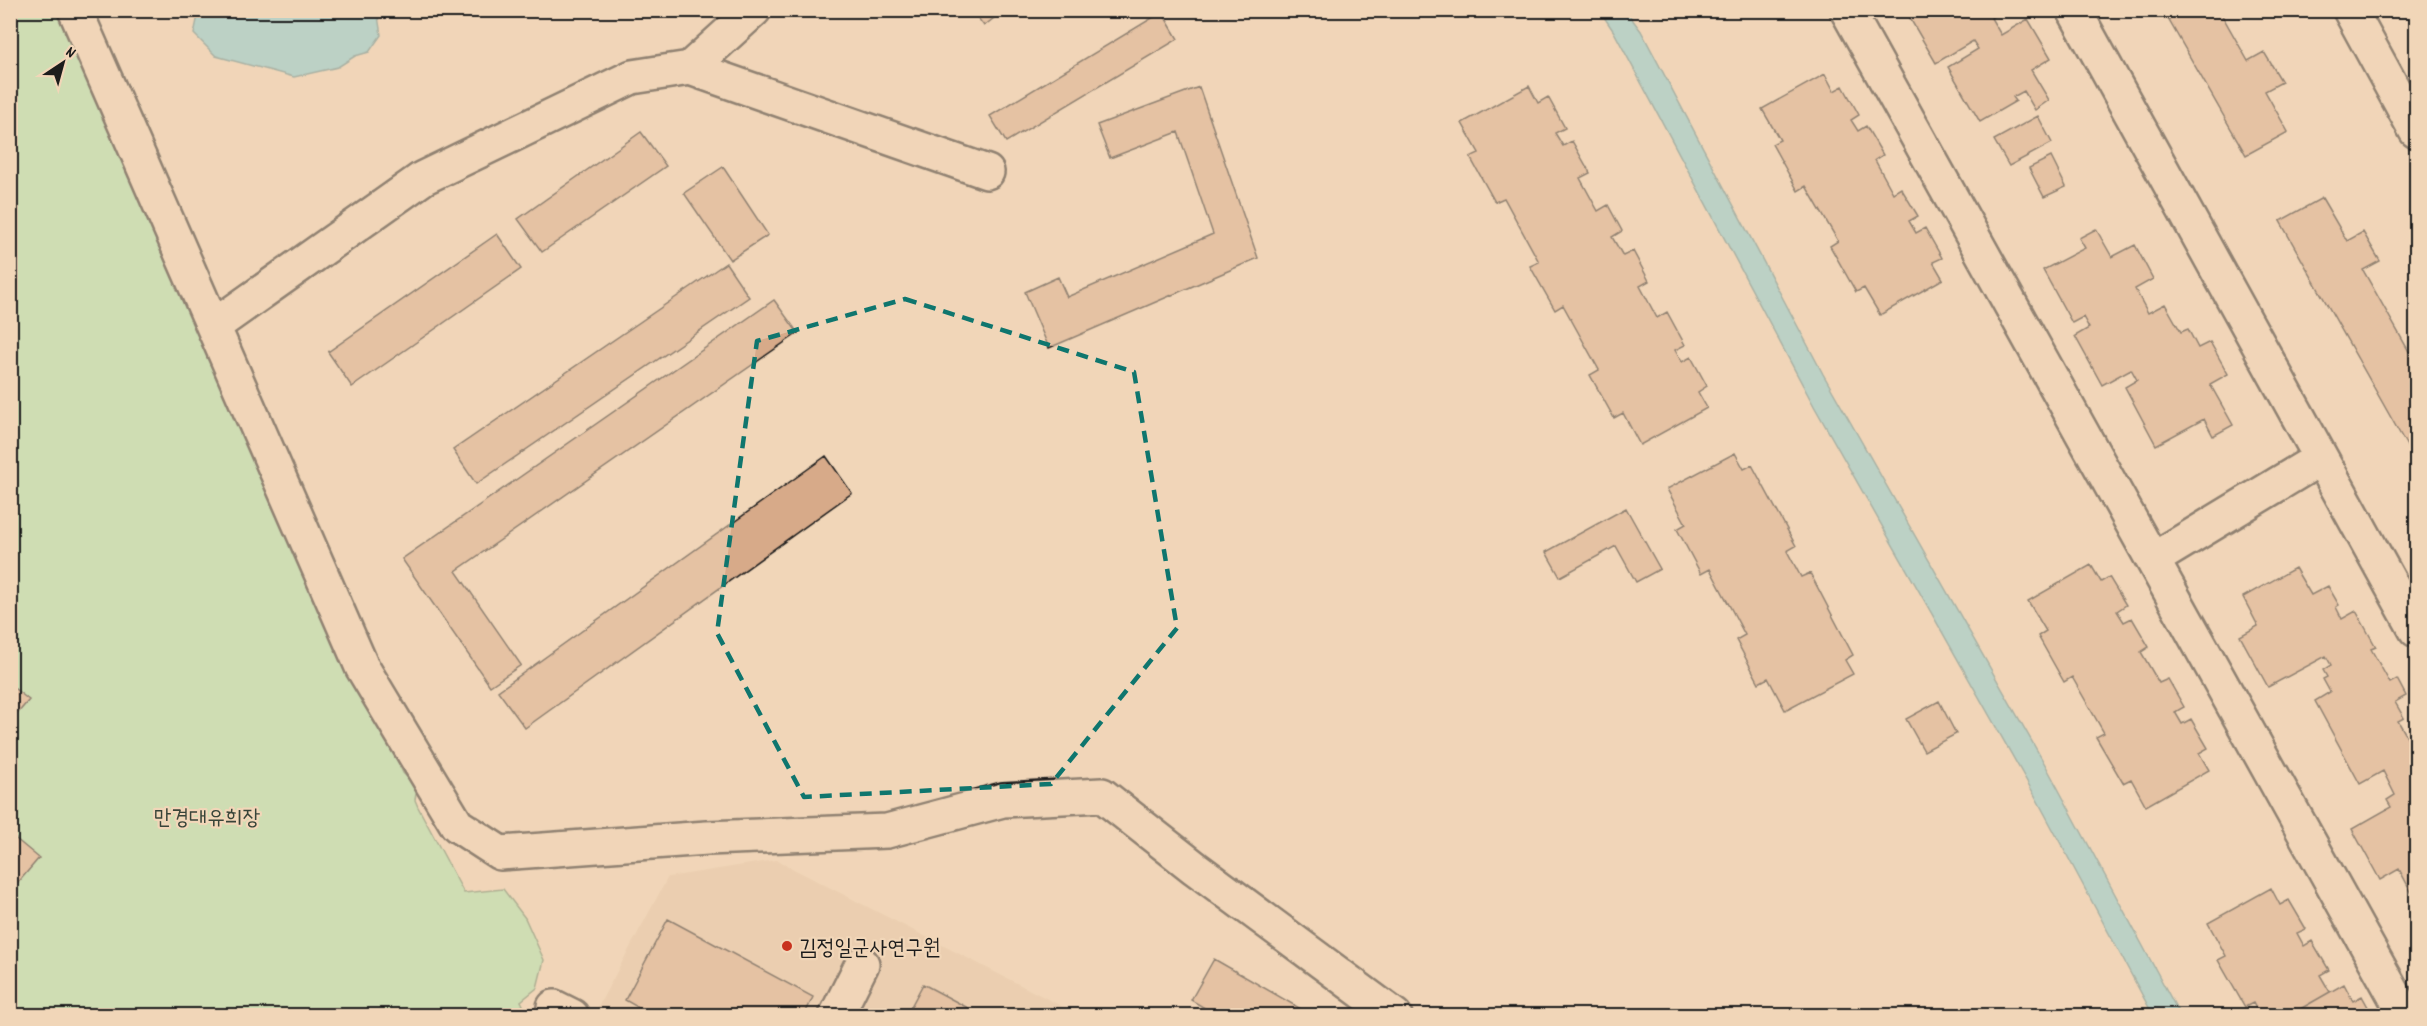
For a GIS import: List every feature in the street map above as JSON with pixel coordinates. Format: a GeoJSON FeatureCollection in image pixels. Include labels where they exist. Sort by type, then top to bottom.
{"type":"FeatureCollection","features":[{"type":"Feature","properties":{"kind":"street"},"geometry":{"type":"LineString","coordinates":[[75,10],[362,667],[457,825],[500,853],[707,838],[887,831],[1003,800],[1102,795],[1195,868],[1395,1016]]}},
{"type":"Feature","properties":{"kind":"street"},"geometry":{"type":"LineString","coordinates":[[690,68],[754,10]]}},
{"type":"Feature","properties":{"kind":"street"},"geometry":{"type":"LineString","coordinates":[[1848,10],[2406,1016]]}},
{"type":"Feature","properties":{"kind":"street"},"geometry":{"type":"LineString","coordinates":[[2074,10],[2416,630]]}},
{"type":"Feature","properties":{"kind":"street"},"geometry":{"type":"LineString","coordinates":[[2350,10],[2412,113]]}},
{"type":"Feature","properties":{"kind":"street"},"geometry":{"type":"LineString","coordinates":[[214,326],[423,178],[632,77],[690,68],[987,172]]}},
{"type":"Feature","properties":{"kind":"street"},"geometry":{"type":"LineString","coordinates":[[2154,559],[2321,458]]}},
{"type":"Feature","properties":{"kind":"street"},"geometry":{"type":"LineString","coordinates":[[836,1016],[862,964]]}},
{"type":"Feature","properties":{"kind":"highlighted area"},"geometry":{"type":"Polygon","coordinates":[[[905,299],[1134,372],[1177,628],[1051,784],[804,797],[717,633],[757,341],[905,299]]]}},
{"type":"Feature","properties":{"kind":"shaded area","name":"김정일군사연구원"},"geometry":{"type":"Polygon","coordinates":[[[776,860],[1079,1015],[593,1016],[668,877],[776,860]]]}},
{"type":"Feature","properties":{"kind":"green space","name":"만경대유희장"},"geometry":{"type":"Polygon","coordinates":[[[10,11],[58,11],[403,773],[417,787],[415,800],[418,807],[464,893],[503,889],[525,918],[544,960],[537,988],[521,1001],[523,1005],[511,1015],[11,1015],[10,11]]]}},
{"type":"Feature","properties":{"kind":"water"},"geometry":{"type":"Polygon","coordinates":[[[377,10],[381,35],[369,52],[355,56],[338,67],[294,77],[216,56],[194,34],[199,11],[377,10]]]}},
{"type":"Feature","properties":{"kind":"water"},"geometry":{"type":"Polygon","coordinates":[[[1616,10],[1626,11],[1641,31],[1823,374],[2047,768],[2180,1015],[2153,1015],[2034,794],[1814,406],[1604,17],[1616,10]]]}},
{"type":"Feature","properties":{"kind":"building"},"geometry":{"type":"Polygon","coordinates":[[[972,10],[1004,10],[984,26],[972,10]]]}},
{"type":"Feature","properties":{"kind":"building"},"geometry":{"type":"Polygon","coordinates":[[[1905,10],[2003,10],[1991,18],[2001,35],[2028,19],[2051,58],[2031,70],[2049,100],[2035,110],[2024,91],[2013,97],[2016,101],[1980,122],[1948,67],[1978,49],[1973,41],[1936,63],[1905,10]]]}},
{"type":"Feature","properties":{"kind":"building"},"geometry":{"type":"Polygon","coordinates":[[[2163,10],[2219,10],[2248,61],[2264,52],[2282,82],[2265,91],[2288,132],[2246,155],[2163,10]]]}},
{"type":"Feature","properties":{"kind":"building"},"geometry":{"type":"Polygon","coordinates":[[[1162,12],[1178,39],[1006,142],[990,116],[1162,12]]]}},
{"type":"Feature","properties":{"kind":"building"},"geometry":{"type":"Polygon","coordinates":[[[1825,74],[1834,91],[1843,86],[1859,115],[1851,120],[1858,131],[1866,126],[1883,155],[1875,160],[1893,193],[1901,188],[1918,216],[1909,221],[1916,233],[1925,228],[1942,258],[1933,262],[1943,279],[1880,315],[1864,288],[1856,292],[1830,246],[1838,241],[1806,186],[1798,191],[1772,144],[1780,140],[1762,109],[1825,74]]]}},
{"type":"Feature","properties":{"kind":"building"},"geometry":{"type":"Polygon","coordinates":[[[1529,86],[1538,103],[1548,97],[1565,128],[1555,133],[1563,146],[1572,141],[1590,173],[1580,178],[1598,211],[1608,205],[1622,231],[1612,237],[1623,256],[1633,251],[1649,281],[1640,286],[1657,318],[1667,312],[1685,345],[1675,350],[1682,362],[1691,357],[1707,386],[1698,392],[1707,408],[1640,445],[1623,413],[1614,418],[1590,375],[1599,370],[1563,305],[1555,310],[1530,266],[1539,262],[1504,198],[1495,202],[1470,157],[1479,153],[1462,123],[1529,86]]]}},
{"type":"Feature","properties":{"kind":"building"},"geometry":{"type":"Polygon","coordinates":[[[1199,87],[1258,258],[1049,348],[1025,292],[1058,277],[1067,297],[1213,234],[1178,132],[1110,158],[1097,125],[1199,87]]]}},
{"type":"Feature","properties":{"kind":"building"},"geometry":{"type":"Polygon","coordinates":[[[2038,116],[2052,143],[2009,166],[1994,140],[2038,116]]]}},
{"type":"Feature","properties":{"kind":"building"},"geometry":{"type":"Polygon","coordinates":[[[641,132],[666,166],[542,252],[518,219],[641,132]]]}},
{"type":"Feature","properties":{"kind":"building"},"geometry":{"type":"Polygon","coordinates":[[[2051,157],[2066,187],[2044,197],[2029,168],[2051,157]]]}},
{"type":"Feature","properties":{"kind":"building"},"geometry":{"type":"Polygon","coordinates":[[[723,167],[768,235],[730,260],[684,193],[723,167]]]}},
{"type":"Feature","properties":{"kind":"building"},"geometry":{"type":"Polygon","coordinates":[[[2322,198],[2347,241],[2363,232],[2380,261],[2363,270],[2416,364],[2416,462],[2280,221],[2322,198]]]}},
{"type":"Feature","properties":{"kind":"building"},"geometry":{"type":"Polygon","coordinates":[[[2096,229],[2112,257],[2135,245],[2153,279],[2135,289],[2148,313],[2165,304],[2181,332],[2188,329],[2198,348],[2210,342],[2228,374],[2210,384],[2233,425],[2213,436],[2204,419],[2156,445],[2125,387],[2137,380],[2131,369],[2102,385],[2075,336],[2089,328],[2083,317],[2072,323],[2043,270],[2085,248],[2079,238],[2096,229]]]}},
{"type":"Feature","properties":{"kind":"building"},"geometry":{"type":"Polygon","coordinates":[[[497,234],[521,269],[352,387],[328,352],[497,234]]]}},
{"type":"Feature","properties":{"kind":"building"},"geometry":{"type":"Polygon","coordinates":[[[726,263],[749,297],[476,484],[453,450],[726,263]]]}},
{"type":"Feature","properties":{"kind":"building"},"geometry":{"type":"Polygon","coordinates":[[[774,300],[798,333],[456,571],[521,665],[490,686],[402,559],[774,300]]]}},
{"type":"Feature","properties":{"kind":"building"},"geometry":{"type":"Polygon","coordinates":[[[1735,453],[1744,469],[1752,465],[1796,546],[1787,551],[1801,577],[1810,573],[1853,655],[1845,660],[1853,674],[1785,710],[1768,678],[1759,683],[1736,640],[1745,635],[1710,569],[1701,574],[1677,529],[1686,524],[1667,489],[1735,453]]]}},
{"type":"Feature","properties":{"kind":"building"},"geometry":{"type":"Polygon","coordinates":[[[826,456],[852,493],[525,728],[498,691],[826,456]]]}},
{"type":"Feature","properties":{"kind":"building"},"geometry":{"type":"Polygon","coordinates":[[[1626,508],[1660,569],[1636,582],[1616,546],[1560,577],[1546,552],[1626,508]]]}},
{"type":"Feature","properties":{"kind":"building"},"geometry":{"type":"Polygon","coordinates":[[[2091,565],[2101,582],[2109,577],[2126,605],[2117,611],[2124,622],[2132,618],[2149,647],[2141,652],[2159,683],[2168,679],[2184,707],[2175,712],[2182,724],[2191,719],[2208,748],[2199,753],[2209,770],[2146,806],[2131,779],[2123,783],[2096,737],[2104,733],[2072,677],[2064,682],[2038,636],[2046,631],[2028,601],[2091,565]]]}},
{"type":"Feature","properties":{"kind":"building"},"geometry":{"type":"Polygon","coordinates":[[[2295,568],[2311,595],[2328,586],[2339,605],[2336,607],[2342,619],[2356,611],[2376,647],[2371,649],[2390,683],[2397,679],[2406,696],[2395,702],[2404,718],[2398,721],[2416,752],[2416,901],[2399,869],[2380,880],[2352,829],[2391,807],[2387,800],[2395,795],[2383,771],[2360,784],[2315,701],[2330,692],[2323,679],[2327,677],[2323,670],[2331,665],[2326,656],[2268,687],[2240,636],[2258,626],[2243,597],[2295,568]]]}},
{"type":"Feature","properties":{"kind":"building"},"geometry":{"type":"Polygon","coordinates":[[[10,685],[29,700],[10,722],[10,685]]]}},
{"type":"Feature","properties":{"kind":"building"},"geometry":{"type":"Polygon","coordinates":[[[1939,701],[1956,734],[1924,751],[1906,719],[1939,701]]]}},
{"type":"Feature","properties":{"kind":"building"},"geometry":{"type":"Polygon","coordinates":[[[10,834],[39,858],[10,892],[10,834]]]}},
{"type":"Feature","properties":{"kind":"building"},"geometry":{"type":"Polygon","coordinates":[[[2271,888],[2280,905],[2289,900],[2306,929],[2297,933],[2304,946],[2312,941],[2329,970],[2320,975],[2330,992],[2288,1016],[2260,1016],[2253,1003],[2245,1007],[2218,960],[2226,956],[2208,923],[2271,888]]]}},
{"type":"Feature","properties":{"kind":"building"},"geometry":{"type":"Polygon","coordinates":[[[668,919],[813,997],[804,1016],[653,1016],[625,1000],[668,919]]]}},
{"type":"Feature","properties":{"kind":"building"},"geometry":{"type":"Polygon","coordinates":[[[1214,959],[1313,1016],[1218,1016],[1191,1000],[1214,959]]]}},
{"type":"Feature","properties":{"kind":"building"},"geometry":{"type":"Polygon","coordinates":[[[923,984],[983,1016],[906,1016],[923,984]]]}},
{"type":"Feature","properties":{"kind":"building"},"geometry":{"type":"Polygon","coordinates":[[[2344,984],[2353,1001],[2362,996],[2373,1016],[2288,1016],[2344,984]]]}},
{"type":"Feature","properties":{"kind":"place","name":"김정일군사연구원"},"geometry":{"type":"Point","coordinates":[787,946]}}]}
